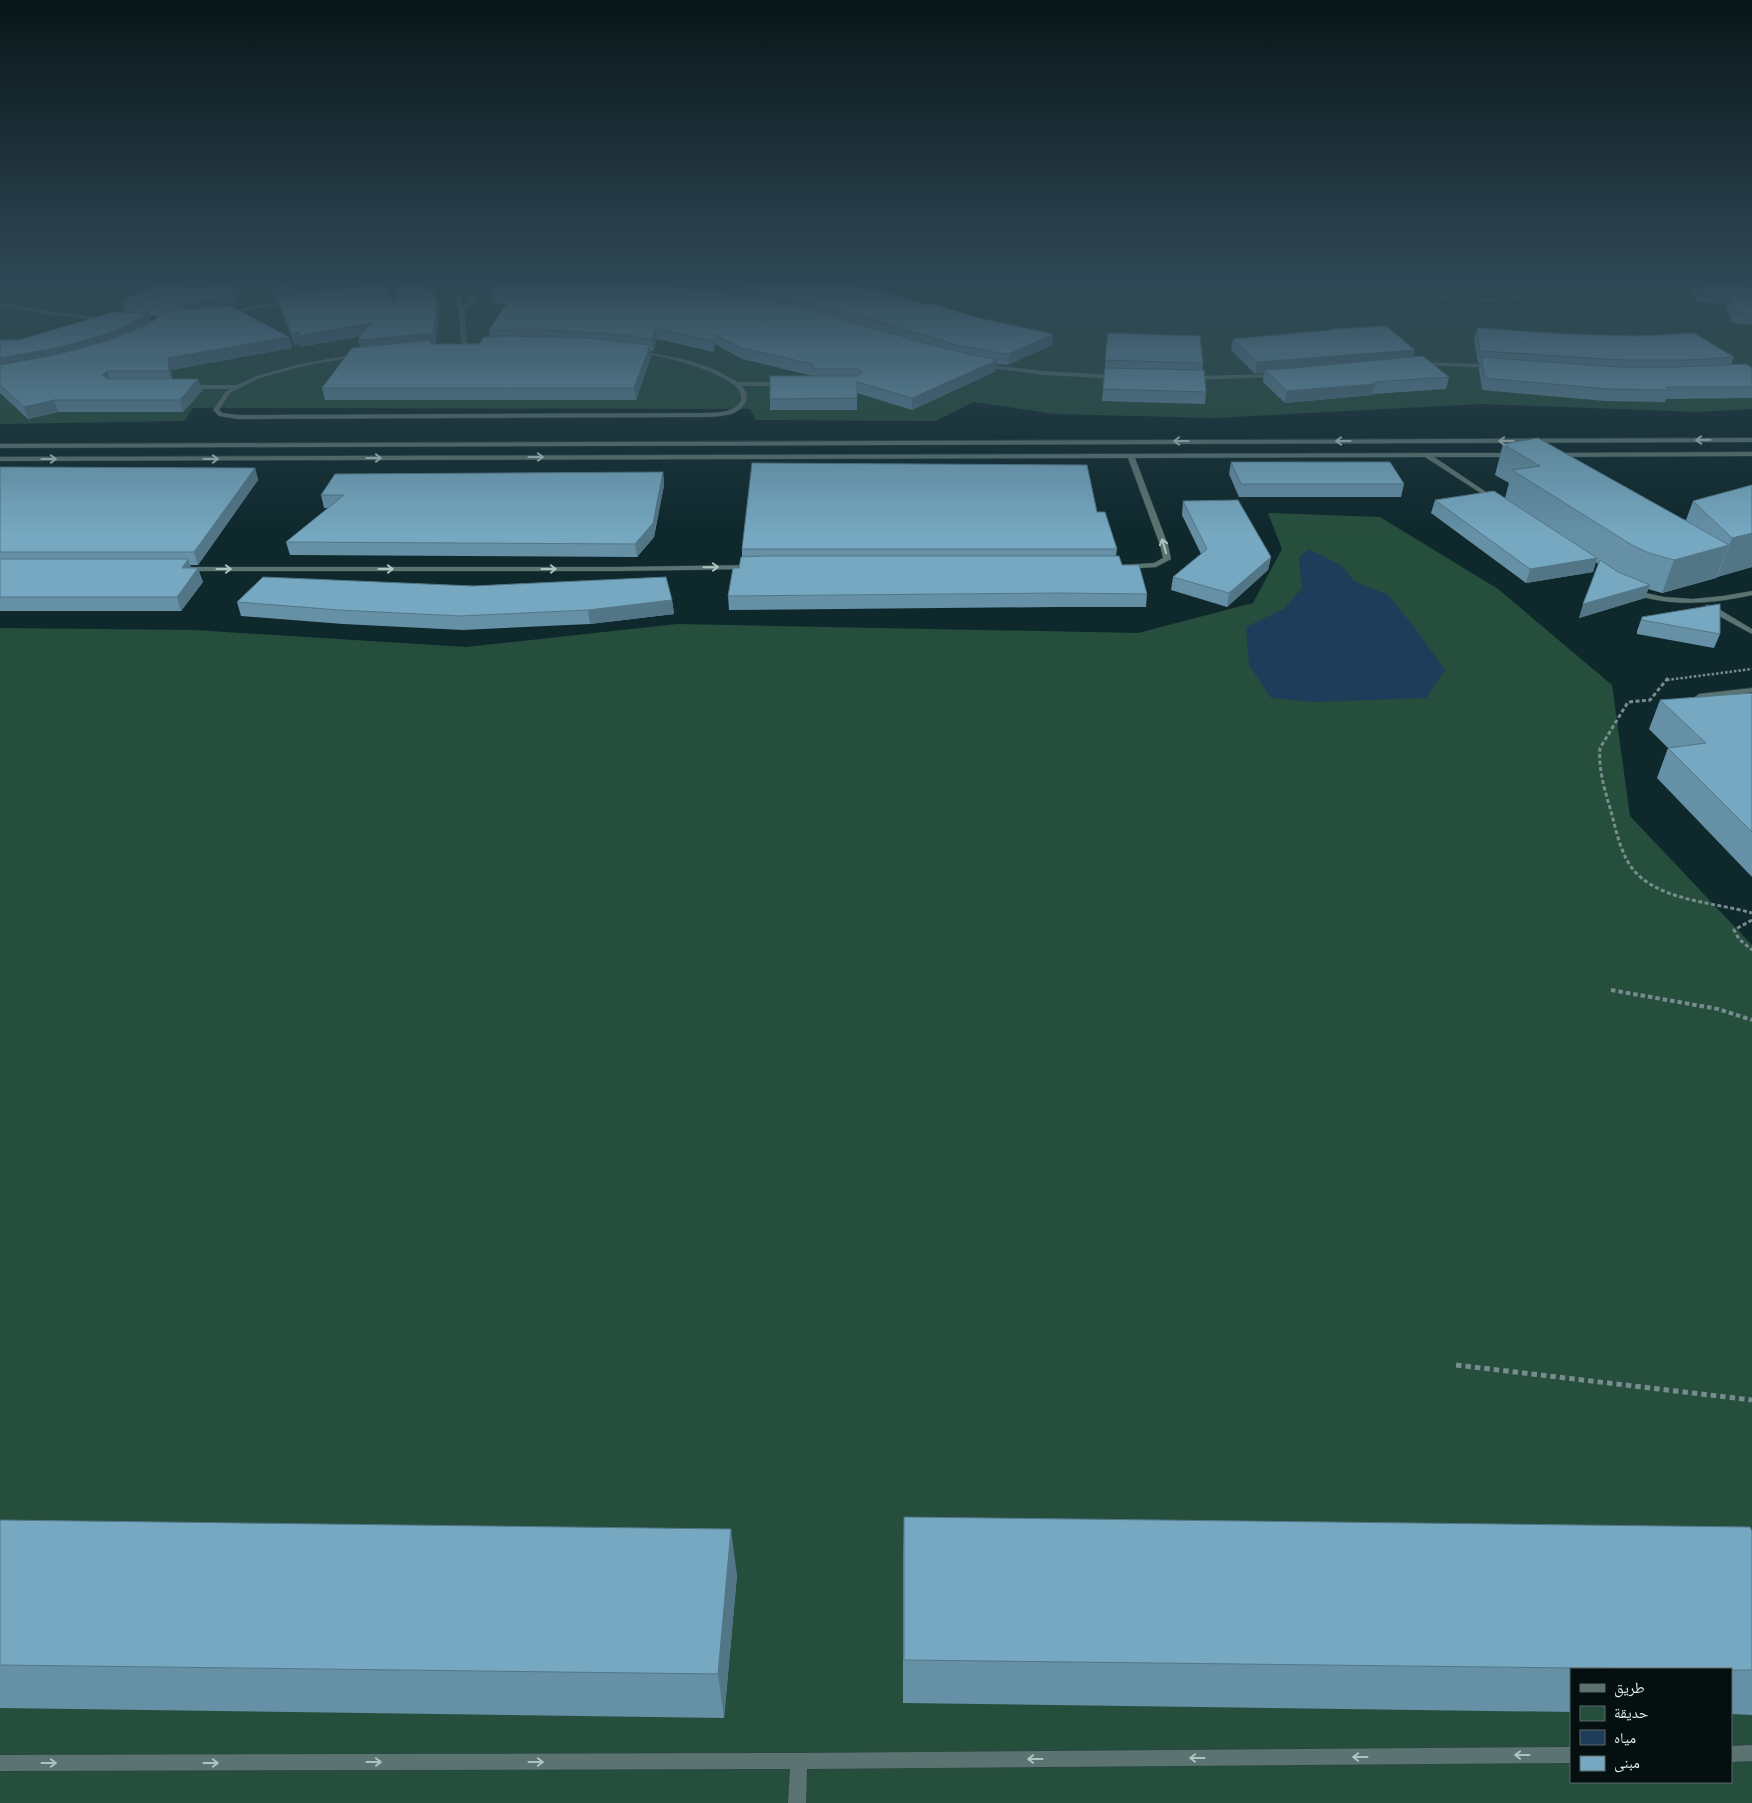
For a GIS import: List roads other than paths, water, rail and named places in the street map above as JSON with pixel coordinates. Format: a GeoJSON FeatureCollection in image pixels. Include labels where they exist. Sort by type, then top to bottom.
{"type":"FeatureCollection","features":[{"type":"Feature","properties":{"kind":"street"},"geometry":{"type":"LineString","coordinates":[[307,365],[280,371],[237,387],[217,404],[218,413],[237,417],[707,415],[733,412],[741,406],[744,401],[744,394],[737,384],[722,374],[696,365]]}},
{"type":"Feature","properties":{"kind":"street"},"geometry":{"type":"LineString","coordinates":[[983,365],[1043,373],[1124,377]]}},
{"type":"Feature","properties":{"kind":"street"},"geometry":{"type":"LineString","coordinates":[[1458,365],[1495,366]]}},
{"type":"Feature","properties":{"kind":"street"},"geometry":{"type":"LineString","coordinates":[[1188,378],[1287,376]]}},
{"type":"Feature","properties":{"kind":"street"},"geometry":{"type":"LineString","coordinates":[[737,384],[792,384]]}},
{"type":"Feature","properties":{"kind":"street"},"geometry":{"type":"LineString","coordinates":[[179,387],[237,387]]}},
{"type":"Feature","properties":{"kind":"street"},"geometry":{"type":"LineString","coordinates":[[0,446],[1752,440]]}},
{"type":"Feature","properties":{"kind":"street"},"geometry":{"type":"LineString","coordinates":[[1544,455],[1752,454]]}},
{"type":"Feature","properties":{"kind":"street"},"geometry":{"type":"LineString","coordinates":[[1426,455],[1501,505]]}},
{"type":"Feature","properties":{"kind":"street"},"geometry":{"type":"LineString","coordinates":[[0,459],[1514,455]]}},
{"type":"Feature","properties":{"kind":"street"},"geometry":{"type":"LineString","coordinates":[[1114,567],[1156,565],[1167,559],[1164,545],[1131,456]]}},
{"type":"Feature","properties":{"kind":"street"},"geometry":{"type":"LineString","coordinates":[[175,569],[618,569],[755,566]]}},
{"type":"Feature","properties":{"kind":"street"},"geometry":{"type":"LineString","coordinates":[[1627,588],[1658,599],[1697,602],[1752,593]]}},
{"type":"Feature","properties":{"kind":"street"},"geometry":{"type":"LineString","coordinates":[[1697,602],[1721,613],[1752,632]]}},
{"type":"Feature","properties":{"kind":"street"},"geometry":{"type":"LineString","coordinates":[[1699,697],[1752,690]]}},
{"type":"Feature","properties":{"kind":"street"},"geometry":{"type":"LineString","coordinates":[[1732,1754],[1752,1753]]}},
{"type":"Feature","properties":{"kind":"street"},"geometry":{"type":"LineString","coordinates":[[0,1763],[799,1761],[1570,1755]]}},
{"type":"Feature","properties":{"kind":"street"},"geometry":{"type":"LineString","coordinates":[[797,1803],[799,1761]]}},
{"type":"Feature","properties":{"kind":"water"},"geometry":{"type":"Polygon","coordinates":[[[1309,549],[1341,565],[1354,581],[1388,595],[1415,628],[1445,670],[1426,698],[1314,702],[1271,698],[1249,665],[1246,627],[1285,608],[1302,588],[1299,557],[1309,549]]]}}]}
